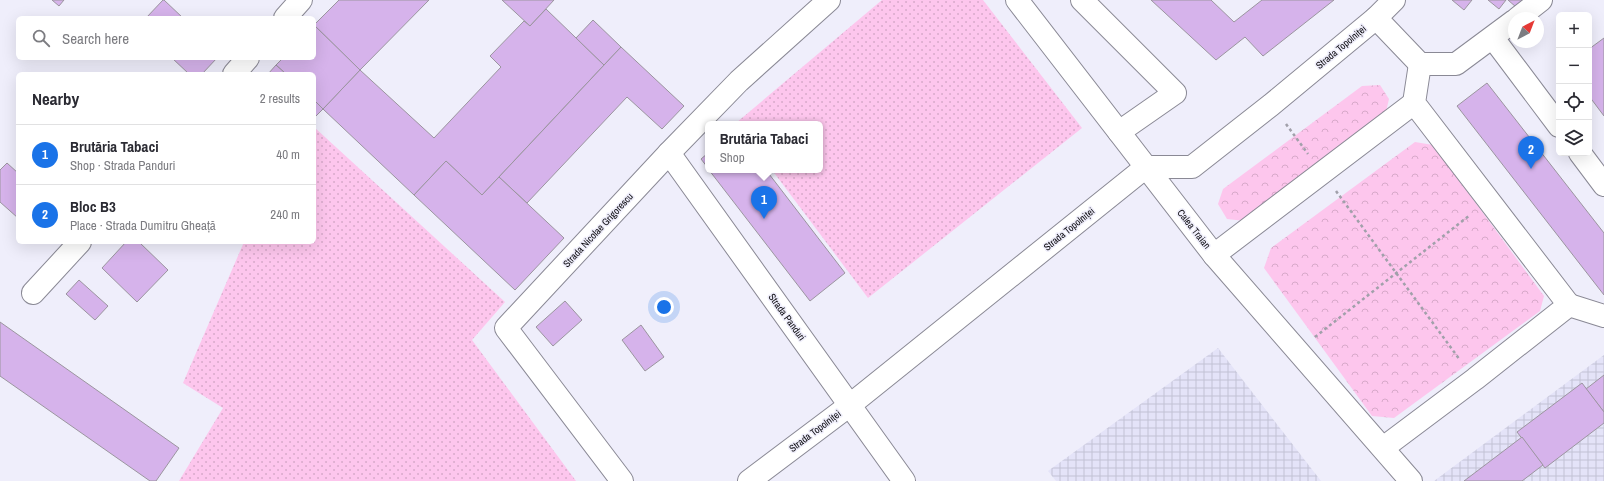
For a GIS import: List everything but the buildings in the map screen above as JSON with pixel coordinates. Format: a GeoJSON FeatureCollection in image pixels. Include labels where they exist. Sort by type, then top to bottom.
{"type":"FeatureCollection","features":[{"type":"Feature","properties":{"kind":"street"},"geometry":{"type":"LineString","coordinates":[[287,16],[301,0]]}},
{"type":"Feature","properties":{"kind":"street","name":"Strada Nicolae Grigorescu"},"geometry":{"type":"LineString","coordinates":[[622,481],[506,328],[669,153],[739,81],[829,0]]}},
{"type":"Feature","properties":{"kind":"street"},"geometry":{"type":"LineString","coordinates":[[1082,0],[1175,93],[1119,132]]}},
{"type":"Feature","properties":{"kind":"street","name":"Strada Topolniței"},"geometry":{"type":"LineString","coordinates":[[749,481],[850,404],[1146,167],[1192,167],[1271,105],[1376,18],[1394,0]]}},
{"type":"Feature","properties":{"kind":"street"},"geometry":{"type":"LineString","coordinates":[[1526,12],[1541,0]]}},
{"type":"Feature","properties":{"kind":"street","name":"Calea Traian"},"geometry":{"type":"LineString","coordinates":[[1022,2],[1119,132],[1214,255],[1411,481]]}},
{"type":"Feature","properties":{"kind":"street"},"geometry":{"type":"LineString","coordinates":[[1376,18],[1420,64],[1456,64],[1508,26]]}},
{"type":"Feature","properties":{"kind":"street"},"geometry":{"type":"LineString","coordinates":[[1492,38],[1556,122]]}},
{"type":"Feature","properties":{"kind":"street"},"geometry":{"type":"LineString","coordinates":[[236,72],[246,60]]}},
{"type":"Feature","properties":{"kind":"street"},"geometry":{"type":"LineString","coordinates":[[1214,255],[1414,102],[1420,64]]}},
{"type":"Feature","properties":{"kind":"street"},"geometry":{"type":"LineString","coordinates":[[1414,102],[1569,305],[1604,316]]}},
{"type":"Feature","properties":{"kind":"street","name":"Strada Panduri"},"geometry":{"type":"LineString","coordinates":[[669,153],[904,481]]}},
{"type":"Feature","properties":{"kind":"street"},"geometry":{"type":"LineString","coordinates":[[1582,156],[1604,185]]}},
{"type":"Feature","properties":{"kind":"street"},"geometry":{"type":"LineString","coordinates":[[33,293],[78,244]]}},
{"type":"Feature","properties":{"kind":"street"},"geometry":{"type":"LineString","coordinates":[[1382,448],[1475,380],[1569,305]]}},
{"type":"Feature","properties":{"kind":"path"},"geometry":{"type":"LineString","coordinates":[[1271,105],[1475,380]]}},
{"type":"Feature","properties":{"kind":"path"},"geometry":{"type":"LineString","coordinates":[[1298,351],[1489,200]]}},
{"type":"Feature","properties":{"kind":"shaded area"},"geometry":{"type":"Polygon","coordinates":[[[1218,348],[1321,481],[1056,481],[1048,471],[1218,348]]]}},
{"type":"Feature","properties":{"kind":"shaded area"},"geometry":{"type":"Polygon","coordinates":[[[1604,355],[1604,481],[1434,481],[1604,355]]]}},
{"type":"Feature","properties":{"kind":"green space"},"geometry":{"type":"Polygon","coordinates":[[[882,0],[983,0],[1082,128],[868,298],[774,173],[823,173],[823,121],[738,121],[882,0]]]}},
{"type":"Feature","properties":{"kind":"green space"},"geometry":{"type":"Polygon","coordinates":[[[1380,85],[1389,99],[1385,116],[1245,221],[1227,219],[1218,204],[1223,189],[1362,86],[1380,85]]]}},
{"type":"Feature","properties":{"kind":"green space"},"geometry":{"type":"Polygon","coordinates":[[[316,129],[505,302],[472,340],[576,481],[179,481],[223,408],[183,383],[243,244],[316,244],[316,129]]]}},
{"type":"Feature","properties":{"kind":"green space"},"geometry":{"type":"Polygon","coordinates":[[[1415,142],[1433,145],[1544,296],[1540,311],[1394,418],[1372,416],[1264,268],[1271,248],[1415,142]]]}},
{"type":"Feature","properties":{"kind":"place","name":"Bloc B3"},"geometry":{"type":"Point","coordinates":[1531,169]}},
{"type":"Feature","properties":{"kind":"place","name":"Brutăria Tabaci"},"geometry":{"type":"Point","coordinates":[764,219]}}]}
